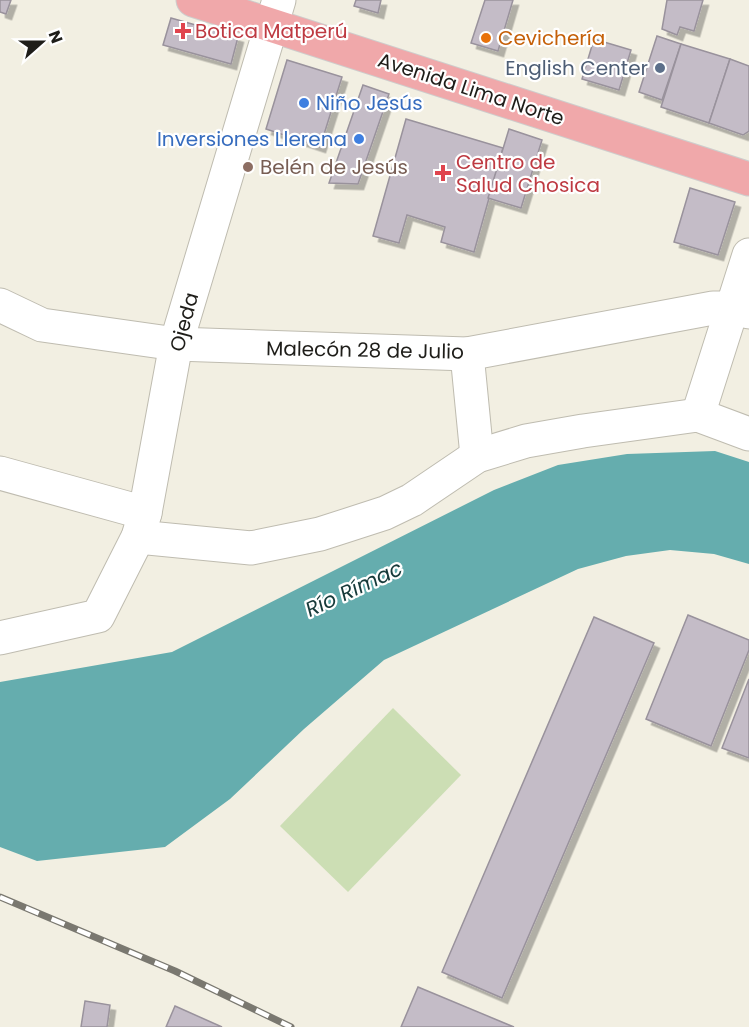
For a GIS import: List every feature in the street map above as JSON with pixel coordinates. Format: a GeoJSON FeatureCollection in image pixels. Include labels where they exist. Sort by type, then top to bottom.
{"type":"FeatureCollection","features":[{"type":"Feature","properties":{"kind":"highway","name":"Avenida Lima Norte"},"geometry":{"type":"LineString","coordinates":[[194,0],[274,12],[749,179]]}},
{"type":"Feature","properties":{"kind":"street","name":"Ojeda"},"geometry":{"type":"LineString","coordinates":[[0,638],[98,616],[141,525],[176,344],[274,12]]}},
{"type":"Feature","properties":{"kind":"street"},"geometry":{"type":"LineString","coordinates":[[698,415],[741,310],[749,255]]}},
{"type":"Feature","properties":{"kind":"street","name":"Malecón 28 de Julio"},"geometry":{"type":"LineString","coordinates":[[0,305],[42,325],[176,344],[467,354],[713,308],[741,310]]}},
{"type":"Feature","properties":{"kind":"street"},"geometry":{"type":"LineString","coordinates":[[467,354],[477,456]]}},
{"type":"Feature","properties":{"kind":"street"},"geometry":{"type":"LineString","coordinates":[[0,473],[141,525],[251,548],[320,534],[385,513],[412,500],[477,456],[526,441],[698,415],[749,434]]}},
{"type":"Feature","properties":{"kind":"green space"},"geometry":{"type":"Polygon","coordinates":[[[393,708],[461,775],[348,892],[280,826],[393,708]]]}},
{"type":"Feature","properties":{"kind":"water","name":"Río Rímac"},"geometry":{"type":"Polygon","coordinates":[[[715,451],[749,462],[749,564],[714,554],[670,550],[626,556],[578,569],[384,660],[304,729],[230,799],[165,847],[37,861],[0,847],[0,682],[172,652],[494,490],[558,465],[627,454],[715,451]]]}},
{"type":"Feature","properties":{"kind":"building"},"geometry":{"type":"Polygon","coordinates":[[[0,0],[11,0],[6,14],[0,12],[0,0]]]}},
{"type":"Feature","properties":{"kind":"building"},"geometry":{"type":"Polygon","coordinates":[[[356,0],[381,0],[378,13],[354,6],[356,0]]]}},
{"type":"Feature","properties":{"kind":"building"},"geometry":{"type":"Polygon","coordinates":[[[485,0],[513,0],[498,51],[471,43],[485,0]]]}},
{"type":"Feature","properties":{"kind":"building"},"geometry":{"type":"Polygon","coordinates":[[[667,0],[703,0],[694,31],[680,27],[677,35],[662,29],[667,0]]]}},
{"type":"Feature","properties":{"kind":"building"},"geometry":{"type":"Polygon","coordinates":[[[171,18],[238,37],[231,64],[163,45],[171,18]]]}},
{"type":"Feature","properties":{"kind":"building","name":"English Center"},"geometry":{"type":"Polygon","coordinates":[[[657,36],[681,44],[662,100],[639,92],[657,36]]]}},
{"type":"Feature","properties":{"kind":"building"},"geometry":{"type":"Polygon","coordinates":[[[594,39],[631,50],[619,90],[582,79],[594,39]]]}},
{"type":"Feature","properties":{"kind":"building"},"geometry":{"type":"Polygon","coordinates":[[[681,44],[730,59],[709,123],[661,107],[681,44]]]}},
{"type":"Feature","properties":{"kind":"building"},"geometry":{"type":"Polygon","coordinates":[[[730,59],[749,66],[749,131],[743,135],[709,123],[730,59]]]}},
{"type":"Feature","properties":{"kind":"building","name":"Niño Jesús"},"geometry":{"type":"Polygon","coordinates":[[[287,60],[342,77],[320,147],[266,129],[287,60]]]}},
{"type":"Feature","properties":{"kind":"building","name":"Inversiones Llerena"},"geometry":{"type":"Polygon","coordinates":[[[363,85],[389,94],[358,184],[329,183],[363,85]]]}},
{"type":"Feature","properties":{"kind":"building","name":"Centro de Salud Chosica"},"geometry":{"type":"Polygon","coordinates":[[[406,119],[503,148],[474,252],[441,242],[445,227],[407,215],[399,243],[373,236],[406,119]]]}},
{"type":"Feature","properties":{"kind":"building"},"geometry":{"type":"Polygon","coordinates":[[[509,129],[542,140],[521,208],[488,198],[509,129]]]}},
{"type":"Feature","properties":{"kind":"building"},"geometry":{"type":"Polygon","coordinates":[[[690,188],[735,202],[718,255],[674,242],[690,188]]]}},
{"type":"Feature","properties":{"kind":"building"},"geometry":{"type":"Polygon","coordinates":[[[688,615],[749,640],[749,650],[711,746],[646,719],[688,615]]]}},
{"type":"Feature","properties":{"kind":"building"},"geometry":{"type":"Polygon","coordinates":[[[594,617],[654,643],[502,998],[442,972],[594,617]]]}},
{"type":"Feature","properties":{"kind":"building"},"geometry":{"type":"Polygon","coordinates":[[[749,679],[749,758],[722,748],[749,679]]]}},
{"type":"Feature","properties":{"kind":"building"},"geometry":{"type":"Polygon","coordinates":[[[418,987],[514,1027],[401,1027],[418,987]]]}},
{"type":"Feature","properties":{"kind":"building"},"geometry":{"type":"Polygon","coordinates":[[[85,1001],[110,1005],[107,1027],[81,1027],[85,1001]]]}},
{"type":"Feature","properties":{"kind":"building"},"geometry":{"type":"Polygon","coordinates":[[[175,1006],[222,1027],[166,1027],[175,1006]]]}},
{"type":"Feature","properties":{"kind":"railway"},"geometry":{"type":"LineString","coordinates":[[0,897],[175,971],[291,1027]]}},
{"type":"Feature","properties":{"kind":"place","name":"Botica Matperú"},"geometry":{"type":"Point","coordinates":[183,31]}},
{"type":"Feature","properties":{"kind":"place","name":"Cevichería"},"geometry":{"type":"Point","coordinates":[486,38]}},
{"type":"Feature","properties":{"kind":"place","name":"English Center"},"geometry":{"type":"Point","coordinates":[660,68]}},
{"type":"Feature","properties":{"kind":"place","name":"Niño Jesús"},"geometry":{"type":"Point","coordinates":[304,103]}},
{"type":"Feature","properties":{"kind":"place","name":"Inversiones Llerena"},"geometry":{"type":"Point","coordinates":[359,139]}},
{"type":"Feature","properties":{"kind":"place","name":"Belén de Jesús"},"geometry":{"type":"Point","coordinates":[248,167]}},
{"type":"Feature","properties":{"kind":"place","name":"Centro de Salud Chosica"},"geometry":{"type":"Point","coordinates":[443,173]}}]}
